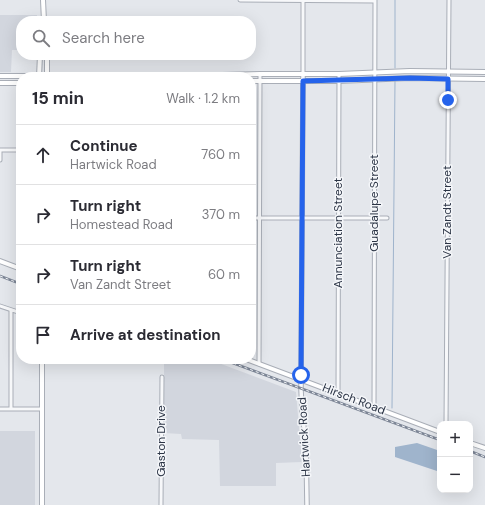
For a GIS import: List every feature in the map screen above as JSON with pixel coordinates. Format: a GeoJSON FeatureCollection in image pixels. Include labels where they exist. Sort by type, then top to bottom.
{"type":"FeatureCollection","features":[{"type":"Feature","properties":{"kind":"main road"},"geometry":{"type":"LineString","coordinates":[[43,0],[43,16]]}},
{"type":"Feature","properties":{"kind":"main road"},"geometry":{"type":"LineString","coordinates":[[39,72],[40,60]]}},
{"type":"Feature","properties":{"kind":"main road"},"geometry":{"type":"LineString","coordinates":[[47,60],[47,72]]}},
{"type":"Feature","properties":{"kind":"main road"},"geometry":{"type":"LineString","coordinates":[[410,71],[410,78]]}},
{"type":"Feature","properties":{"kind":"main road"},"geometry":{"type":"LineString","coordinates":[[256,74],[338,74],[410,71],[485,72]]}},
{"type":"Feature","properties":{"kind":"main road"},"geometry":{"type":"LineString","coordinates":[[0,76],[16,76]]}},
{"type":"Feature","properties":{"kind":"main road"},"geometry":{"type":"LineString","coordinates":[[256,81],[338,81],[410,78],[485,79]]}},
{"type":"Feature","properties":{"kind":"main road"},"geometry":{"type":"LineString","coordinates":[[0,83],[16,83]]}},
{"type":"Feature","properties":{"kind":"main road"},"geometry":{"type":"LineString","coordinates":[[0,261],[16,267]]}},
{"type":"Feature","properties":{"kind":"main road","name":"Hirsch Road"},"geometry":{"type":"LineString","coordinates":[[256,363],[437,431]]}},
{"type":"Feature","properties":{"kind":"main road"},"geometry":{"type":"LineString","coordinates":[[42,364],[42,505]]}},
{"type":"Feature","properties":{"kind":"main road"},"geometry":{"type":"LineString","coordinates":[[473,444],[485,448]]}},
{"type":"Feature","properties":{"kind":"street"},"geometry":{"type":"LineString","coordinates":[[240,0],[375,0]]}},
{"type":"Feature","properties":{"kind":"street"},"geometry":{"type":"LineString","coordinates":[[303,0],[303,74]]}},
{"type":"Feature","properties":{"kind":"street","name":"Guadalupe Street"},"geometry":{"type":"LineString","coordinates":[[374,407],[375,0]]}},
{"type":"Feature","properties":{"kind":"street","name":"Van Zandt Street"},"geometry":{"type":"LineString","coordinates":[[446,421],[449,0]]}},
{"type":"Feature","properties":{"kind":"street"},"geometry":{"type":"LineString","coordinates":[[259,364],[260,74]]}},
{"type":"Feature","properties":{"kind":"street","name":"Hartwick Road"},"geometry":{"type":"LineString","coordinates":[[303,74],[301,379],[302,411],[306,445],[307,505]]}},
{"type":"Feature","properties":{"kind":"street","name":"Annunciation Street"},"geometry":{"type":"LineString","coordinates":[[338,74],[338,393]]}},
{"type":"Feature","properties":{"kind":"street"},"geometry":{"type":"LineString","coordinates":[[0,160],[0,150],[16,150]]}},
{"type":"Feature","properties":{"kind":"street"},"geometry":{"type":"LineString","coordinates":[[259,218],[387,218]]}},
{"type":"Feature","properties":{"kind":"street"},"geometry":{"type":"LineString","coordinates":[[0,306],[16,312]]}},
{"type":"Feature","properties":{"kind":"street"},"geometry":{"type":"LineString","coordinates":[[11,310],[11,409]]}},
{"type":"Feature","properties":{"kind":"street","name":"Gaston Drive"},"geometry":{"type":"LineString","coordinates":[[161,505],[162,377]]}},
{"type":"Feature","properties":{"kind":"street"},"geometry":{"type":"LineString","coordinates":[[0,409],[42,410]]}},
{"type":"Feature","properties":{"kind":"shaded area"},"geometry":{"type":"Polygon","coordinates":[[[0,15],[37,15],[16,16],[16,50],[12,50],[11,72],[0,72],[0,15]]]}},
{"type":"Feature","properties":{"kind":"shaded area"},"geometry":{"type":"Polygon","coordinates":[[[164,364],[221,364],[296,392],[302,462],[276,463],[276,486],[220,486],[219,440],[182,439],[181,434],[164,433],[164,364]]]}},
{"type":"Feature","properties":{"kind":"shaded area"},"geometry":{"type":"Polygon","coordinates":[[[0,431],[35,431],[35,505],[0,505],[0,431]]]}},
{"type":"Feature","properties":{"kind":"water"},"geometry":{"type":"Polygon","coordinates":[[[417,443],[437,450],[437,471],[395,457],[395,447],[417,443]]]}},
{"type":"Feature","properties":{"kind":"waterway"},"geometry":{"type":"LineString","coordinates":[[395,0],[395,68]]}},
{"type":"Feature","properties":{"kind":"waterway"},"geometry":{"type":"LineString","coordinates":[[392,408],[395,81]]}},
{"type":"Feature","properties":{"kind":"railway"},"geometry":{"type":"LineString","coordinates":[[0,276],[16,282]]}},
{"type":"Feature","properties":{"kind":"railway"},"geometry":{"type":"LineString","coordinates":[[235,364],[437,439]]}},
{"type":"Feature","properties":{"kind":"railway"},"geometry":{"type":"LineString","coordinates":[[473,452],[485,457]]}},
{"type":"Feature","properties":{"kind":"route"},"geometry":{"type":"LineString","coordinates":[[301,375],[303,81],[410,78],[448,79],[448,100]]}}]}
